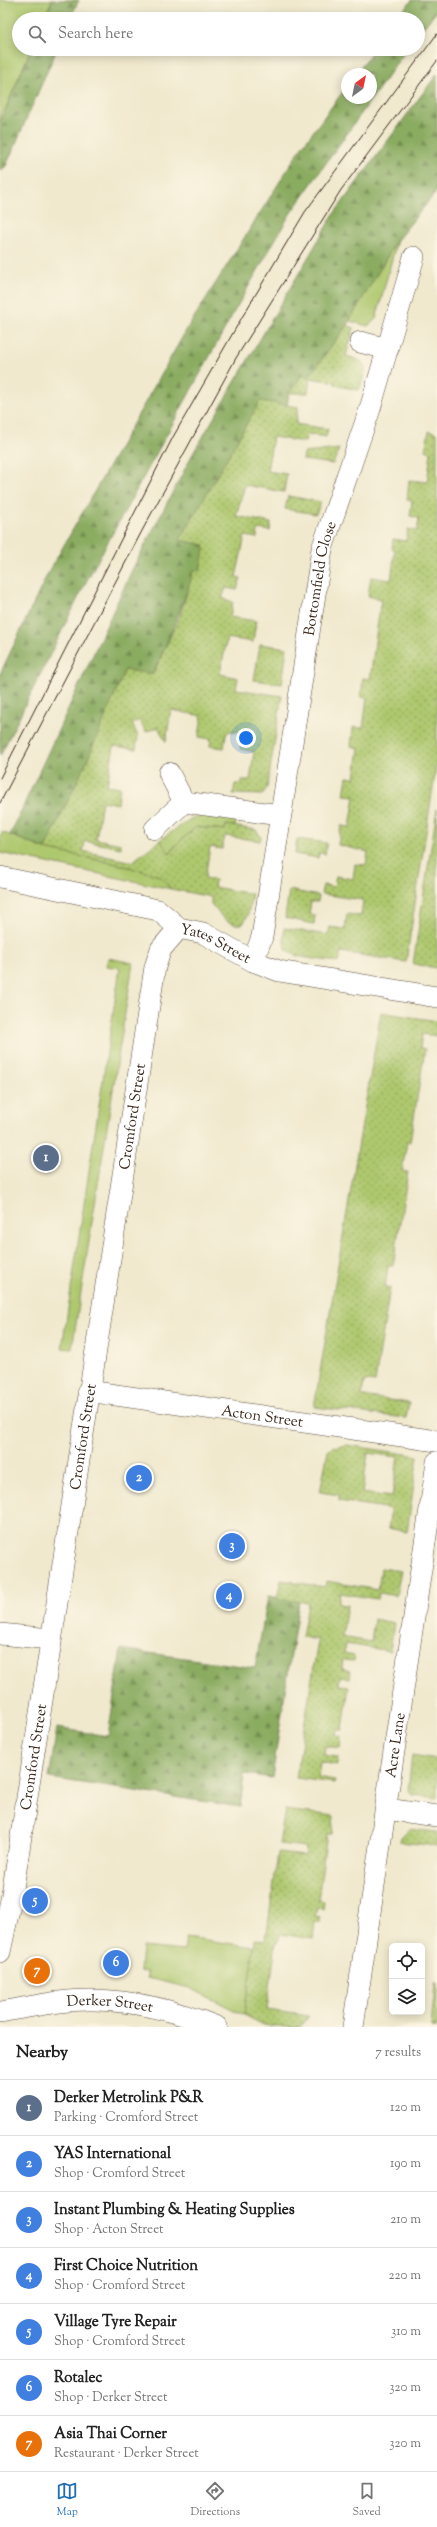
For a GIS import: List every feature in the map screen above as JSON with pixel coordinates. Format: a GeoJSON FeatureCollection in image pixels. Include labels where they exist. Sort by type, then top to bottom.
{"type":"FeatureCollection","features":[{"type":"Feature","properties":{"kind":"street","name":"Bottomfield Close"},"geometry":{"type":"LineString","coordinates":[[253,961],[262,937],[322,549],[388,349],[414,257]]}},
{"type":"Feature","properties":{"kind":"street"},"geometry":{"type":"LineString","coordinates":[[360,342],[388,349]]}},
{"type":"Feature","properties":{"kind":"street"},"geometry":{"type":"LineString","coordinates":[[169,773],[184,802]]}},
{"type":"Feature","properties":{"kind":"street"},"geometry":{"type":"LineString","coordinates":[[184,802],[280,815]]}},
{"type":"Feature","properties":{"kind":"street"},"geometry":{"type":"LineString","coordinates":[[155,829],[184,802]]}},
{"type":"Feature","properties":{"kind":"street","name":"Yates Street"},"geometry":{"type":"LineString","coordinates":[[0,877],[158,910],[179,928],[203,933],[253,961],[295,975],[437,997]]}},
{"type":"Feature","properties":{"kind":"street","name":"Cromford Street"},"geometry":{"type":"LineString","coordinates":[[0,1952],[12,1895],[88,1391],[155,967],[161,949],[179,928]]}},
{"type":"Feature","properties":{"kind":"street","name":"Acton Street"},"geometry":{"type":"LineString","coordinates":[[88,1391],[437,1441]]}},
{"type":"Feature","properties":{"kind":"street","name":"Acre Lane"},"geometry":{"type":"LineString","coordinates":[[353,2027],[437,1462]]}},
{"type":"Feature","properties":{"kind":"street"},"geometry":{"type":"LineString","coordinates":[[0,1634],[50,1639]]}},
{"type":"Feature","properties":{"kind":"street"},"geometry":{"type":"LineString","coordinates":[[386,1809],[437,1816]]}},
{"type":"Feature","properties":{"kind":"street","name":"Derker Street"},"geometry":{"type":"LineString","coordinates":[[0,2012],[93,1999],[135,2003],[180,2012],[217,2027]]}},
{"type":"Feature","properties":{"kind":"green space"},"geometry":{"type":"Polygon","coordinates":[[[0,0],[52,0],[47,12],[12,12],[12,56],[28,56],[0,122],[0,0]]]}},
{"type":"Feature","properties":{"kind":"green space"},"geometry":{"type":"Polygon","coordinates":[[[52,0],[79,0],[73,12],[47,12],[52,0]]]}},
{"type":"Feature","properties":{"kind":"green space"},"geometry":{"type":"Polygon","coordinates":[[[412,0],[437,0],[437,11],[425,26],[425,12],[402,12],[412,0]]]}},
{"type":"Feature","properties":{"kind":"green space"},"geometry":{"type":"Polygon","coordinates":[[[28,56],[54,56],[6,166],[0,172],[0,122],[28,56]]]}},
{"type":"Feature","properties":{"kind":"green space"},"geometry":{"type":"Polygon","coordinates":[[[369,56],[402,56],[377,91],[377,68],[360,68],[369,56]]]}},
{"type":"Feature","properties":{"kind":"green space"},"geometry":{"type":"Polygon","coordinates":[[[437,74],[437,191],[397,240],[347,325],[308,378],[302,375],[289,393],[287,406],[260,401],[180,540],[205,545],[200,571],[194,570],[175,623],[152,675],[125,670],[87,761],[45,849],[10,835],[132,570],[191,457],[333,215],[437,74]]]}},
{"type":"Feature","properties":{"kind":"green space"},"geometry":{"type":"Polygon","coordinates":[[[341,94],[341,104],[368,104],[290,214],[234,312],[86,582],[0,756],[0,674],[47,575],[188,327],[301,148],[341,94]]]}},
{"type":"Feature","properties":{"kind":"green space"},"geometry":{"type":"Polygon","coordinates":[[[397,240],[376,319],[368,326],[349,321],[397,240]]]}},
{"type":"Feature","properties":{"kind":"green space"},"geometry":{"type":"Polygon","coordinates":[[[347,325],[354,328],[346,356],[360,361],[365,367],[364,376],[359,390],[335,385],[335,382],[310,378],[308,393],[289,393],[302,375],[308,378],[347,325]]]}},
{"type":"Feature","properties":{"kind":"green space"},"geometry":{"type":"Polygon","coordinates":[[[260,401],[298,407],[296,424],[328,429],[326,437],[307,434],[305,442],[273,437],[267,471],[287,474],[284,492],[245,485],[236,516],[271,523],[270,531],[258,529],[257,538],[245,536],[236,577],[241,578],[237,590],[226,588],[222,598],[233,602],[230,617],[256,621],[253,642],[227,638],[220,674],[238,678],[236,689],[282,696],[267,788],[262,795],[233,794],[235,784],[242,784],[242,780],[250,780],[254,752],[240,749],[242,736],[239,732],[229,731],[226,735],[224,748],[210,746],[211,739],[199,737],[202,716],[171,710],[166,742],[158,727],[146,732],[139,720],[132,724],[138,736],[136,749],[114,746],[107,785],[120,787],[118,804],[102,801],[96,839],[121,844],[121,848],[85,841],[83,851],[132,862],[160,840],[170,854],[176,845],[196,827],[225,830],[226,825],[256,830],[261,837],[260,841],[225,836],[222,849],[210,847],[205,878],[215,880],[214,887],[252,894],[248,915],[243,924],[237,924],[224,919],[221,916],[211,904],[211,897],[171,889],[160,876],[118,864],[45,849],[87,761],[125,670],[153,674],[179,618],[194,570],[200,571],[205,545],[180,540],[260,401]]]}},
{"type":"Feature","properties":{"kind":"green space"},"geometry":{"type":"Polygon","coordinates":[[[429,431],[437,433],[437,761],[406,962],[341,952],[339,962],[299,956],[289,952],[285,947],[284,928],[328,935],[330,927],[345,929],[347,914],[361,916],[363,900],[321,894],[323,885],[334,887],[336,876],[353,879],[355,864],[366,865],[368,852],[338,845],[341,826],[350,827],[355,796],[344,795],[347,777],[355,778],[359,748],[351,746],[353,727],[363,728],[367,698],[361,697],[363,678],[370,679],[381,599],[368,596],[371,577],[391,580],[395,550],[392,549],[393,539],[406,541],[408,529],[417,531],[419,518],[410,516],[412,501],[407,500],[409,480],[427,482],[431,452],[425,450],[429,431]]]}},
{"type":"Feature","properties":{"kind":"green space"},"geometry":{"type":"Polygon","coordinates":[[[339,449],[333,464],[303,460],[304,453],[339,449]]]}},
{"type":"Feature","properties":{"kind":"green space"},"geometry":{"type":"Polygon","coordinates":[[[288,496],[321,502],[316,514],[285,509],[288,496]]]}},
{"type":"Feature","properties":{"kind":"green space"},"geometry":{"type":"Polygon","coordinates":[[[260,644],[287,648],[282,684],[254,680],[260,644]]]}},
{"type":"Feature","properties":{"kind":"green space"},"geometry":{"type":"Polygon","coordinates":[[[437,809],[437,968],[413,964],[437,809]]]}},
{"type":"Feature","properties":{"kind":"green space"},"geometry":{"type":"Polygon","coordinates":[[[202,815],[236,820],[235,826],[226,825],[225,830],[196,827],[176,845],[169,854],[160,840],[192,818],[202,815]]]}},
{"type":"Feature","properties":{"kind":"green space"},"geometry":{"type":"Polygon","coordinates":[[[2,832],[45,849],[118,864],[160,876],[171,889],[0,853],[0,837],[2,832]]]}},
{"type":"Feature","properties":{"kind":"green space"},"geometry":{"type":"Polygon","coordinates":[[[297,839],[327,843],[325,854],[319,853],[318,858],[295,854],[297,839]]]}},
{"type":"Feature","properties":{"kind":"green space"},"geometry":{"type":"Polygon","coordinates":[[[289,890],[319,896],[318,902],[311,902],[309,914],[315,915],[314,924],[285,918],[289,890]]]}},
{"type":"Feature","properties":{"kind":"green space"},"geometry":{"type":"Polygon","coordinates":[[[108,958],[133,963],[72,1349],[62,1348],[120,968],[106,966],[108,958]]]}},
{"type":"Feature","properties":{"kind":"green space"},"geometry":{"type":"Polygon","coordinates":[[[381,1012],[437,1021],[437,1036],[422,1034],[420,1048],[425,1049],[410,1142],[407,1142],[402,1171],[408,1172],[393,1266],[388,1266],[385,1287],[390,1288],[375,1382],[364,1381],[362,1396],[409,1403],[406,1418],[314,1407],[381,1012]]]}},
{"type":"Feature","properties":{"kind":"green space"},"geometry":{"type":"Polygon","coordinates":[[[347,1445],[418,1456],[407,1532],[388,1528],[391,1509],[339,1501],[339,1495],[320,1492],[328,1451],[332,1447],[347,1445]],[[368,1453],[362,1493],[392,1497],[398,1457],[368,1453]]]}},
{"type":"Feature","properties":{"kind":"green space"},"geometry":{"type":"Polygon","coordinates":[[[381,1568],[401,1571],[396,1596],[379,1593],[377,1599],[340,1593],[338,1604],[347,1605],[342,1637],[371,1642],[374,1619],[394,1623],[390,1651],[345,1644],[344,1653],[354,1655],[353,1661],[343,1660],[342,1669],[351,1671],[350,1678],[340,1677],[339,1685],[349,1686],[343,1730],[337,1730],[336,1735],[341,1736],[340,1748],[325,1746],[324,1755],[338,1757],[337,1765],[320,1762],[318,1777],[335,1780],[334,1783],[296,1778],[318,1640],[302,1637],[308,1603],[277,1598],[281,1580],[325,1587],[326,1581],[378,1590],[381,1568]]]}},
{"type":"Feature","properties":{"kind":"green space"},"geometry":{"type":"Polygon","coordinates":[[[268,1596],[299,1601],[272,1778],[244,1774],[240,1807],[49,1778],[57,1728],[108,1736],[121,1649],[255,1668],[268,1596]]]}},
{"type":"Feature","properties":{"kind":"green space"},"geometry":{"type":"Polygon","coordinates":[[[412,1755],[437,1759],[437,1798],[412,1795],[408,1790],[412,1755]]]}},
{"type":"Feature","properties":{"kind":"green space"},"geometry":{"type":"Polygon","coordinates":[[[285,1810],[334,1816],[332,1834],[327,1834],[318,1900],[324,1901],[323,1909],[317,1908],[315,1916],[320,1917],[320,1922],[315,1922],[313,1939],[280,1934],[278,1942],[276,1942],[267,2010],[309,2016],[301,2027],[268,2027],[244,2015],[255,1939],[266,1940],[278,1853],[305,1856],[306,1847],[279,1844],[285,1810]]]}},
{"type":"Feature","properties":{"kind":"green space"},"geometry":{"type":"Polygon","coordinates":[[[409,1829],[437,1832],[437,1846],[400,1842],[401,1837],[409,1829]]]}},
{"type":"Feature","properties":{"kind":"green space"},"geometry":{"type":"Polygon","coordinates":[[[186,1937],[254,1947],[244,2015],[190,1988],[147,1978],[147,1972],[140,1971],[142,1947],[184,1951],[186,1937]]]}},
{"type":"Feature","properties":{"kind":"green space"},"geometry":{"type":"Polygon","coordinates":[[[435,1983],[437,1983],[437,2027],[431,2027],[435,1983]]]}},
{"type":"Feature","properties":{"kind":"tram line"},"geometry":{"type":"LineString","coordinates":[[425,50],[437,34]]}},
{"type":"Feature","properties":{"kind":"tram line"},"geometry":{"type":"LineString","coordinates":[[0,778],[173,437],[241,319],[305,212],[421,56]]}},
{"type":"Feature","properties":{"kind":"tram line"},"geometry":{"type":"LineString","coordinates":[[0,803],[143,529],[236,358],[341,190],[437,61]]}},
{"type":"Feature","properties":{"kind":"place","name":"Derker Metrolink P&R"},"geometry":{"type":"Point","coordinates":[46,1158]}},
{"type":"Feature","properties":{"kind":"place","name":"YAS International"},"geometry":{"type":"Point","coordinates":[139,1478]}},
{"type":"Feature","properties":{"kind":"place","name":"Instant Plumbing & Heating Supplies"},"geometry":{"type":"Point","coordinates":[232,1546]}},
{"type":"Feature","properties":{"kind":"place","name":"First Choice Nutrition"},"geometry":{"type":"Point","coordinates":[229,1596]}},
{"type":"Feature","properties":{"kind":"place","name":"Village Tyre Repair"},"geometry":{"type":"Point","coordinates":[35,1901]}},
{"type":"Feature","properties":{"kind":"place","name":"Rotalec"},"geometry":{"type":"Point","coordinates":[116,1963]}},
{"type":"Feature","properties":{"kind":"place","name":"Asia Thai Corner"},"geometry":{"type":"Point","coordinates":[37,1971]}}]}
